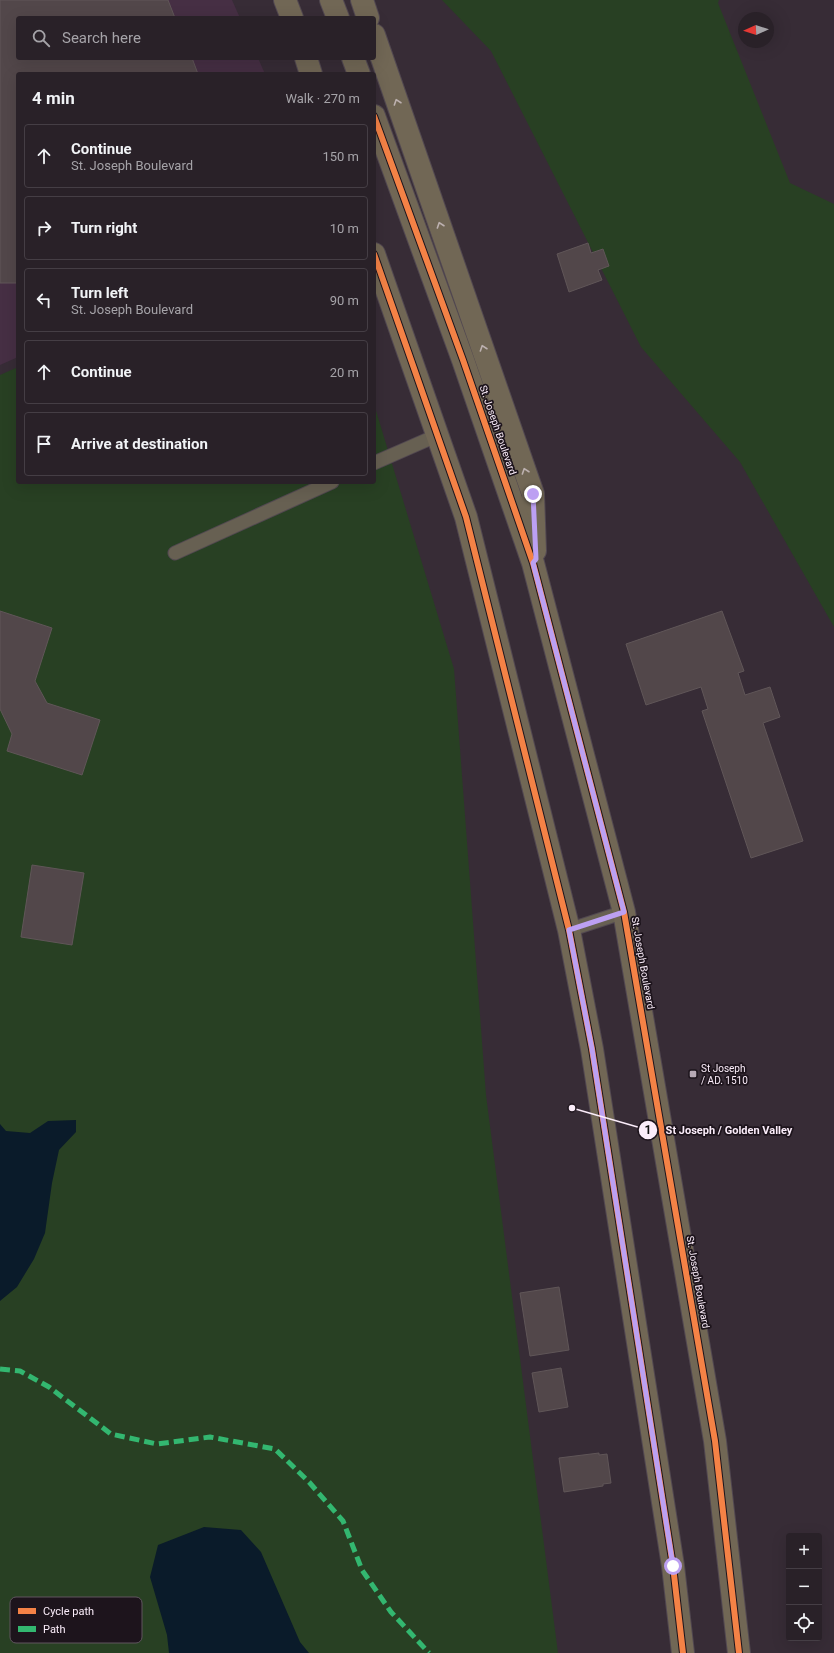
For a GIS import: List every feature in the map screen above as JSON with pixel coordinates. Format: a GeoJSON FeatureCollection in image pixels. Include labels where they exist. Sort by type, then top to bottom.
{"type":"FeatureCollection","features":[{"type":"Feature","properties":{"kind":"main road"},"geometry":{"type":"LineString","coordinates":[[285,0],[291,16]]}},
{"type":"Feature","properties":{"kind":"main road"},"geometry":{"type":"LineString","coordinates":[[332,0],[337,16]]}},
{"type":"Feature","properties":{"kind":"main road"},"geometry":{"type":"LineString","coordinates":[[362,0],[367,16]]}},
{"type":"Feature","properties":{"kind":"main road"},"geometry":{"type":"LineString","coordinates":[[376,41],[533,494],[536,559],[533,563]]}},
{"type":"Feature","properties":{"kind":"main road"},"geometry":{"type":"LineString","coordinates":[[307,60],[310,72]]}},
{"type":"Feature","properties":{"kind":"main road"},"geometry":{"type":"LineString","coordinates":[[354,60],[357,72]]}},
{"type":"Feature","properties":{"kind":"main road","name":"St. Joseph Boulevard"},"geometry":{"type":"LineString","coordinates":[[376,121],[463,360],[533,563],[624,912],[715,1441],[739,1653]]}},
{"type":"Feature","properties":{"kind":"main road"},"geometry":{"type":"LineString","coordinates":[[376,260],[466,517],[569,930],[592,1049],[673,1566],[683,1653]]}},
{"type":"Feature","properties":{"kind":"lane"},"geometry":{"type":"LineString","coordinates":[[376,462],[438,434]]}},
{"type":"Feature","properties":{"kind":"lane"},"geometry":{"type":"LineString","coordinates":[[175,553],[328,484]]}},
{"type":"Feature","properties":{"kind":"lane"},"geometry":{"type":"LineString","coordinates":[[569,930],[624,912]]}},
{"type":"Feature","properties":{"kind":"shaded area"},"geometry":{"type":"Polygon","coordinates":[[[0,0],[232,0],[239,16],[16,16],[16,60],[259,60],[264,72],[16,72],[16,358],[0,365],[0,0]]]}},
{"type":"Feature","properties":{"kind":"green space"},"geometry":{"type":"Polygon","coordinates":[[[442,0],[719,0],[718,3],[790,183],[834,204],[834,627],[740,462],[641,347],[491,51],[442,0]]]}},
{"type":"Feature","properties":{"kind":"green space"},"geometry":{"type":"Polygon","coordinates":[[[16,368],[16,484],[376,484],[376,411],[454,669],[486,1095],[558,1653],[0,1653],[0,375],[16,368]]]}},
{"type":"Feature","properties":{"kind":"water"},"geometry":{"type":"Polygon","coordinates":[[[76,1120],[76,1132],[59,1150],[52,1183],[45,1233],[34,1259],[17,1287],[0,1301],[0,1124],[6,1131],[30,1133],[48,1121],[76,1120]]]}},
{"type":"Feature","properties":{"kind":"water"},"geometry":{"type":"Polygon","coordinates":[[[204,1527],[241,1530],[261,1552],[300,1642],[309,1653],[169,1653],[167,1635],[150,1577],[158,1545],[204,1527]]]}},
{"type":"Feature","properties":{"kind":"building"},"geometry":{"type":"Polygon","coordinates":[[[0,0],[168,0],[174,16],[16,16],[16,60],[193,60],[197,72],[16,72],[16,283],[0,283],[0,0]]]}},
{"type":"Feature","properties":{"kind":"building"},"geometry":{"type":"Polygon","coordinates":[[[588,243],[591,253],[603,249],[609,266],[598,270],[602,280],[569,292],[557,254],[588,243]]]}},
{"type":"Feature","properties":{"kind":"building"},"geometry":{"type":"Polygon","coordinates":[[[0,611],[52,628],[35,681],[47,703],[100,720],[82,775],[7,751],[12,734],[0,709],[0,611]]]}},
{"type":"Feature","properties":{"kind":"building"},"geometry":{"type":"Polygon","coordinates":[[[722,611],[744,671],[738,673],[745,695],[770,687],[780,717],[763,723],[803,841],[751,858],[702,711],[708,709],[701,687],[646,705],[626,644],[722,611]]]}},
{"type":"Feature","properties":{"kind":"building"},"geometry":{"type":"Polygon","coordinates":[[[32,865],[84,873],[72,945],[21,937],[32,865]]]}},
{"type":"Feature","properties":{"kind":"building"},"geometry":{"type":"Polygon","coordinates":[[[559,1287],[569,1350],[530,1356],[520,1293],[559,1287]]]}},
{"type":"Feature","properties":{"kind":"building"},"geometry":{"type":"Polygon","coordinates":[[[561,1368],[568,1407],[539,1412],[532,1373],[561,1368]]]}},
{"type":"Feature","properties":{"kind":"building"},"geometry":{"type":"Polygon","coordinates":[[[599,1453],[599,1455],[607,1454],[611,1483],[603,1484],[603,1486],[564,1492],[559,1458],[599,1453]]]}},
{"type":"Feature","properties":{"kind":"marked path"},"geometry":{"type":"LineString","coordinates":[[0,1369],[20,1371],[49,1387],[111,1434],[157,1444],[210,1437],[275,1449],[309,1482],[343,1521],[362,1570],[391,1612],[429,1653]]}},
{"type":"Feature","properties":{"kind":"cycle path"},"geometry":{"type":"LineString","coordinates":[[376,121],[463,360],[533,563],[624,912],[715,1441],[739,1653]]}},
{"type":"Feature","properties":{"kind":"cycle path"},"geometry":{"type":"LineString","coordinates":[[376,260],[466,517],[569,930],[592,1049],[673,1566],[683,1653]]}},
{"type":"Feature","properties":{"kind":"place","name":"St Joseph / AD. 1510"},"geometry":{"type":"Point","coordinates":[693,1074]}},
{"type":"Feature","properties":{"kind":"place","name":"St Joseph / Golden Valley"},"geometry":{"type":"Point","coordinates":[572,1108]}},
{"type":"Feature","properties":{"kind":"route"},"geometry":{"type":"LineString","coordinates":[[533,494],[536,559],[533,563],[624,912],[569,930],[592,1049],[673,1566]]}}]}
